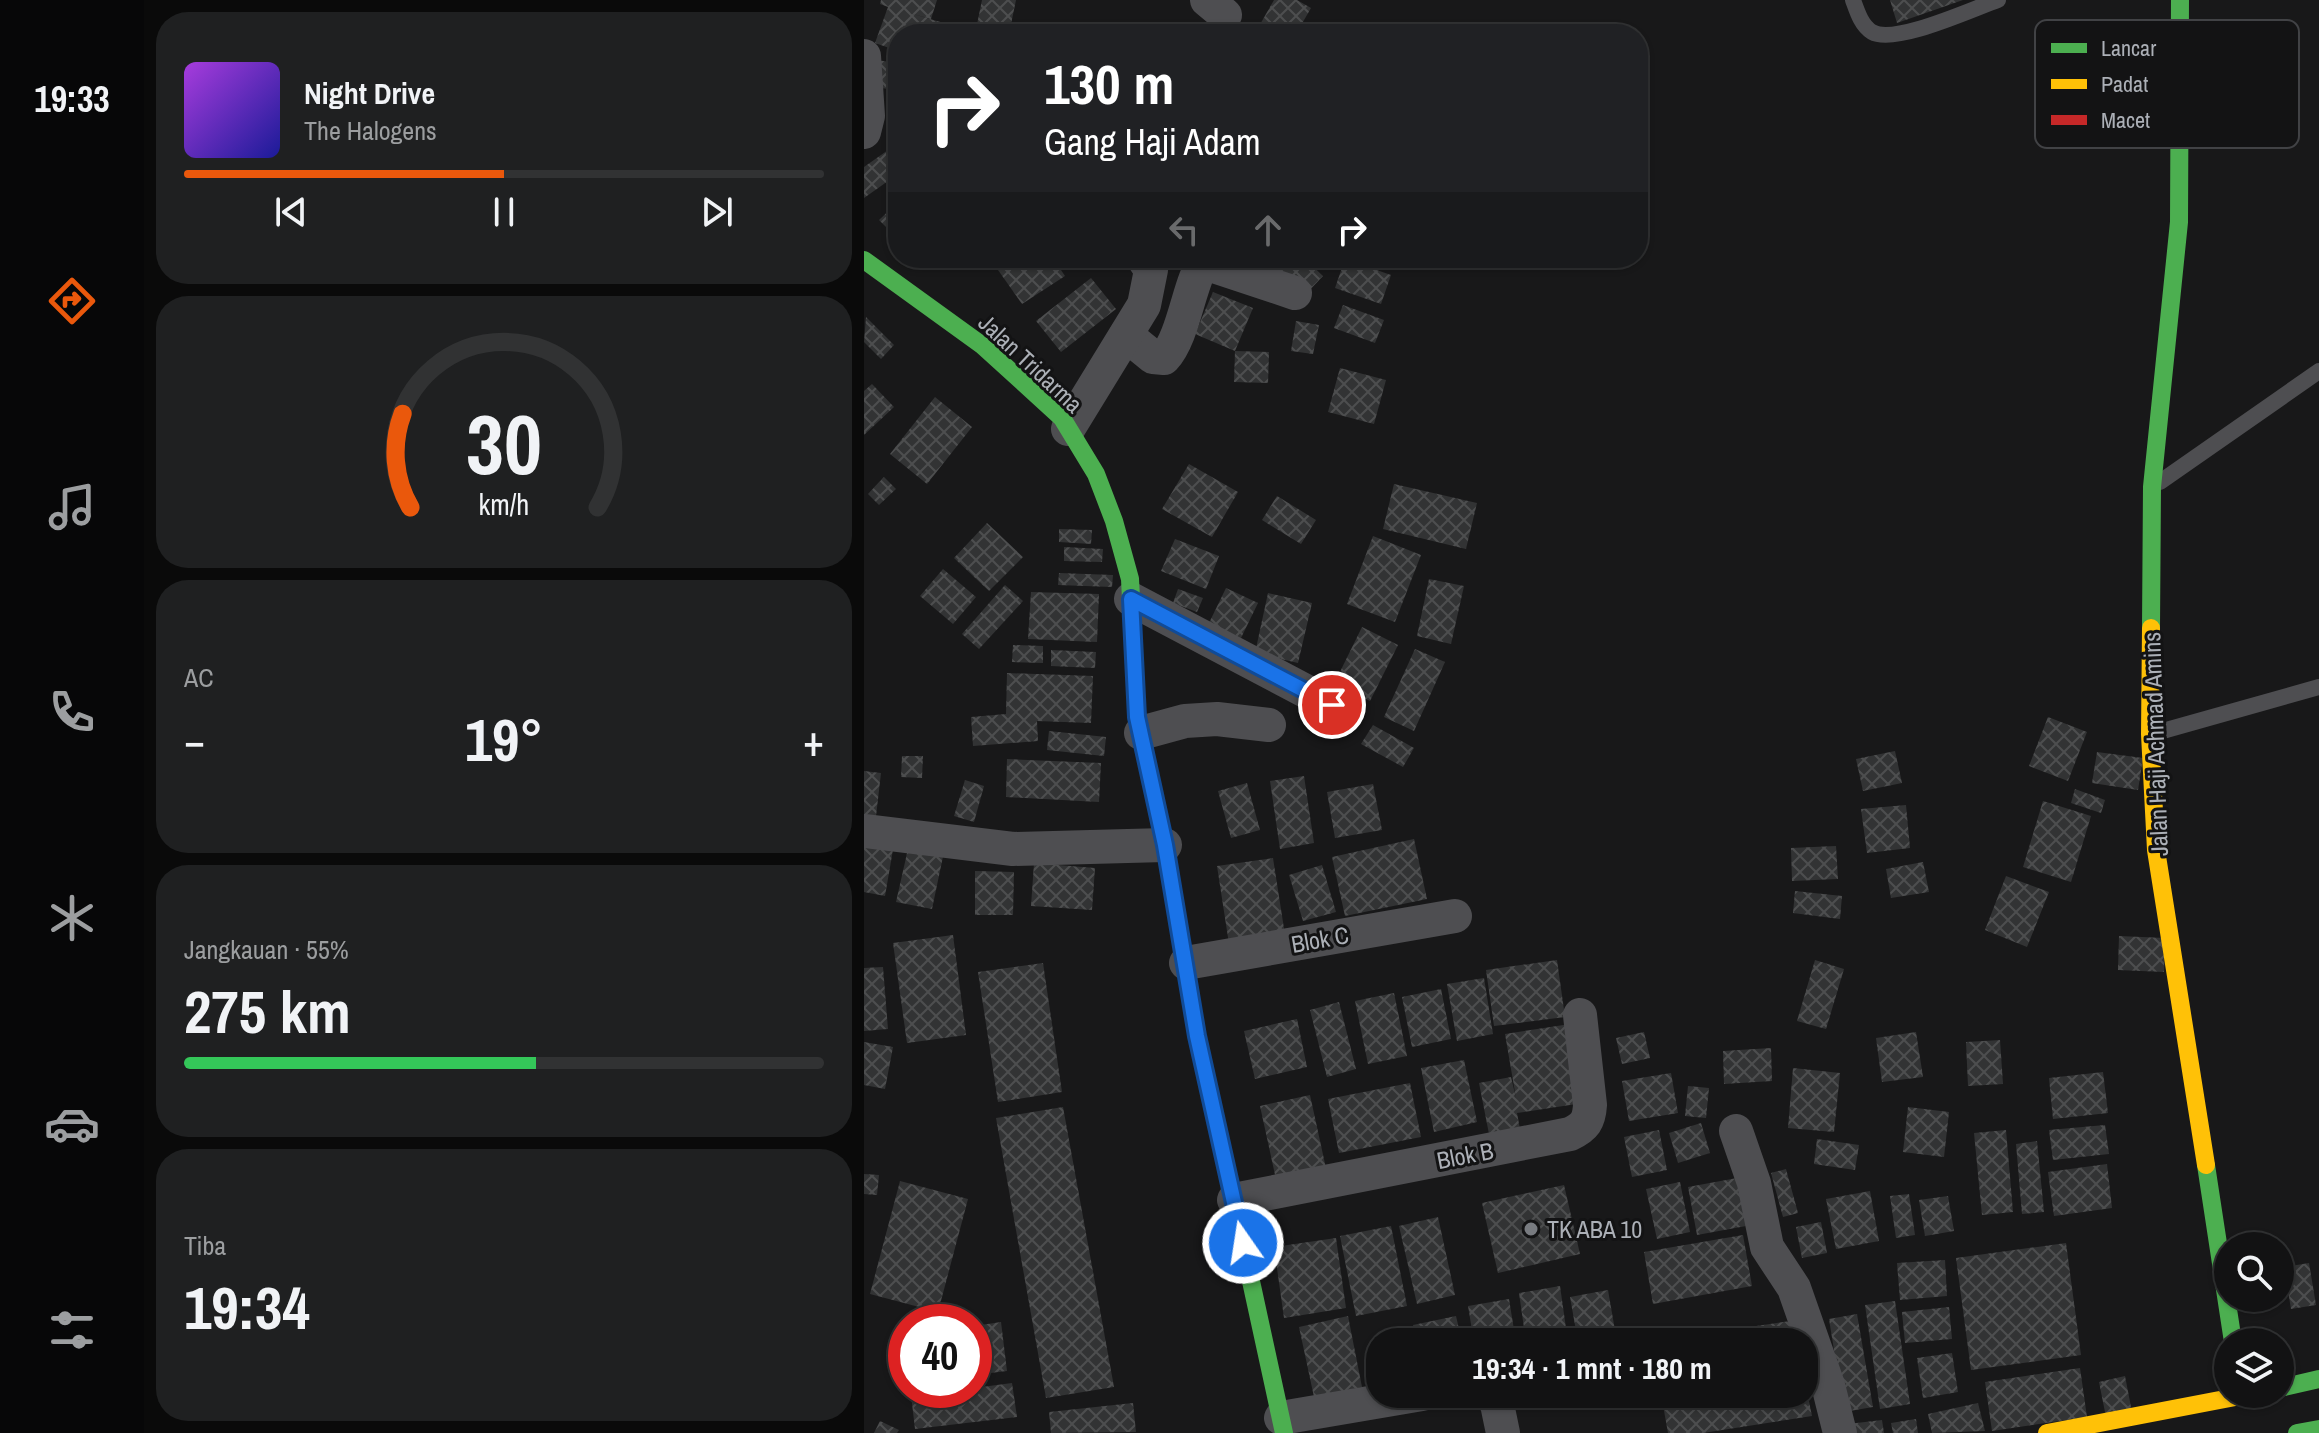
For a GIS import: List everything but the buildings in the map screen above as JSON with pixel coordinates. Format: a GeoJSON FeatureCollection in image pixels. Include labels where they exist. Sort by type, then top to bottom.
{"type":"FeatureCollection","features":[{"type":"Feature","properties":{"kind":"main road","name":"Jalan Haji Achmad Amins"},"geometry":{"type":"LineString","coordinates":[[2180,0],[2180,20]]}},
{"type":"Feature","properties":{"kind":"main road","name":"Jalan Haji Achmad Amins"},"geometry":{"type":"LineString","coordinates":[[2179,148],[2179,222],[2152,487],[2150,734],[2156,850],[2231,1328]]}},
{"type":"Feature","properties":{"kind":"main road","name":"Jalan Tridarma"},"geometry":{"type":"LineString","coordinates":[[864,260],[983,346],[1062,418],[1096,474],[1114,521],[1130,579],[1137,717],[1165,845],[1197,1036],[1282,1426]]}},
{"type":"Feature","properties":{"kind":"main road"},"geometry":{"type":"LineString","coordinates":[[2294,1385],[2319,1379]]}},
{"type":"Feature","properties":{"kind":"main road"},"geometry":{"type":"LineString","coordinates":[[2047,1433],[2214,1401]]}},
{"type":"Feature","properties":{"kind":"main road"},"geometry":{"type":"LineString","coordinates":[[2297,1433],[2319,1429]]}},
{"type":"Feature","properties":{"kind":"street"},"geometry":{"type":"LineString","coordinates":[[864,56],[868,116],[864,132]]}},
{"type":"Feature","properties":{"kind":"street"},"geometry":{"type":"LineString","coordinates":[[1068,429],[1144,305],[1150,283],[1150,268]]}},
{"type":"Feature","properties":{"kind":"street"},"geometry":{"type":"LineString","coordinates":[[1126,335],[1153,357],[1164,358],[1171,351],[1189,307],[1200,268]]}},
{"type":"Feature","properties":{"kind":"street"},"geometry":{"type":"LineString","coordinates":[[1220,268],[1295,293]]}},
{"type":"Feature","properties":{"kind":"street"},"geometry":{"type":"LineString","coordinates":[[1131,599],[1332,705]]}},
{"type":"Feature","properties":{"kind":"street"},"geometry":{"type":"LineString","coordinates":[[1141,733],[1185,721],[1217,719],[1269,725]]}},
{"type":"Feature","properties":{"kind":"street"},"geometry":{"type":"LineString","coordinates":[[864,831],[1013,849],[1165,845]]}},
{"type":"Feature","properties":{"kind":"street","name":"Blok C"},"geometry":{"type":"LineString","coordinates":[[1186,963],[1455,916]]}},
{"type":"Feature","properties":{"kind":"street","name":"Blok B"},"geometry":{"type":"LineString","coordinates":[[1234,1200],[1570,1134],[1582,1129],[1589,1119],[1590,1105],[1580,1015]]}},
{"type":"Feature","properties":{"kind":"street"},"geometry":{"type":"LineString","coordinates":[[1736,1131],[1754,1183],[1767,1247],[1794,1288],[1828,1385],[1840,1433]]}},
{"type":"Feature","properties":{"kind":"street"},"geometry":{"type":"LineString","coordinates":[[1282,1426],[1366,1407]]}},
{"type":"Feature","properties":{"kind":"lane"},"geometry":{"type":"LineString","coordinates":[[1853,0],[1863,24],[1874,33],[1885,35],[1903,33],[1998,0]]}},
{"type":"Feature","properties":{"kind":"lane"},"geometry":{"type":"LineString","coordinates":[[2152,487],[2319,371]]}},
{"type":"Feature","properties":{"kind":"lane"},"geometry":{"type":"LineString","coordinates":[[2150,734],[2319,687]]}},
{"type":"Feature","properties":{"kind":"traffic: fast"},"geometry":{"type":"LineString","coordinates":[[2180,0],[2180,20]]}},
{"type":"Feature","properties":{"kind":"traffic: fast"},"geometry":{"type":"LineString","coordinates":[[2151,628],[2152,487],[2179,222],[2179,148]]}},
{"type":"Feature","properties":{"kind":"traffic: fast"},"geometry":{"type":"LineString","coordinates":[[864,260],[983,346],[1062,418],[1096,474],[1114,521],[1130,579],[1137,717],[1165,845],[1187,975]]}},
{"type":"Feature","properties":{"kind":"traffic: fast"},"geometry":{"type":"LineString","coordinates":[[2206,1165],[2231,1328]]}},
{"type":"Feature","properties":{"kind":"traffic: fast"},"geometry":{"type":"LineString","coordinates":[[1239,1226],[1284,1433]]}},
{"type":"Feature","properties":{"kind":"traffic: fast"},"geometry":{"type":"LineString","coordinates":[[2294,1385],[2319,1379]]}},
{"type":"Feature","properties":{"kind":"traffic: fast"},"geometry":{"type":"LineString","coordinates":[[2297,1433],[2319,1429]]}},
{"type":"Feature","properties":{"kind":"traffic: slow"},"geometry":{"type":"LineString","coordinates":[[2151,628],[2150,734],[2156,850],[2206,1165]]}},
{"type":"Feature","properties":{"kind":"traffic: slow"},"geometry":{"type":"LineString","coordinates":[[2047,1433],[2214,1401]]}},
{"type":"Feature","properties":{"kind":"traffic: jam"},"geometry":{"type":"LineString","coordinates":[[1187,975],[1197,1036],[1239,1226]]}},
{"type":"Feature","properties":{"kind":"place","name":"TK ABA 10"},"geometry":{"type":"Point","coordinates":[1531,1229]}},
{"type":"Feature","properties":{"kind":"route"},"geometry":{"type":"LineString","coordinates":[[1243,1243],[1197,1036],[1165,845],[1137,717],[1131,599],[1332,705]]}}]}
